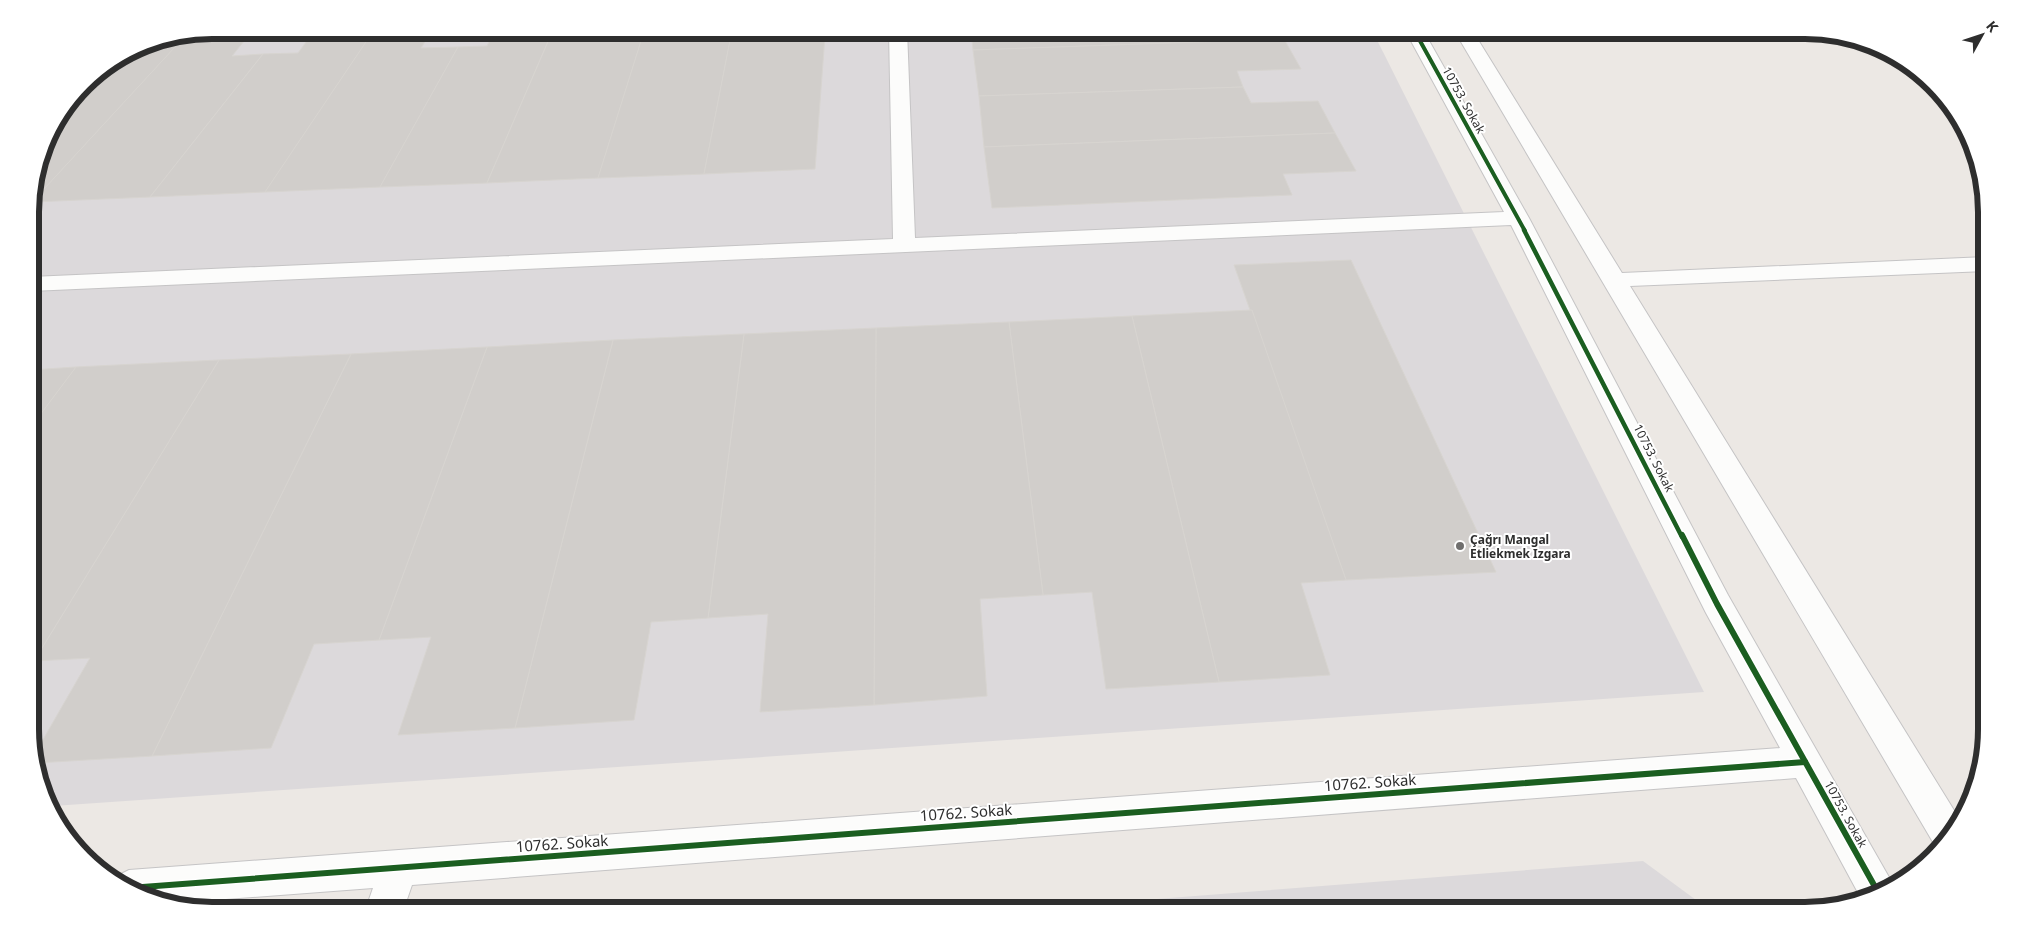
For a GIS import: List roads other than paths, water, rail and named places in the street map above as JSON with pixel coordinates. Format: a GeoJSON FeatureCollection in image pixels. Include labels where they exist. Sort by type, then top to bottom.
{"type":"FeatureCollection","features":[{"type":"Feature","properties":{"kind":"street"},"geometry":{"type":"LineString","coordinates":[[898,39],[904,245]]}},
{"type":"Feature","properties":{"kind":"street","name":"10753. Sokak"},"geometry":{"type":"LineString","coordinates":[[1419,39],[1518,218],[1717,604],[1875,887]]}},
{"type":"Feature","properties":{"kind":"street"},"geometry":{"type":"LineString","coordinates":[[1468,39],[1946,830]]}},
{"type":"Feature","properties":{"kind":"street"},"geometry":{"type":"LineString","coordinates":[[39,284],[1518,218]]}},
{"type":"Feature","properties":{"kind":"street"},"geometry":{"type":"LineString","coordinates":[[1614,280],[1978,264]]}},
{"type":"Feature","properties":{"kind":"street","name":"10762. Sokak"},"geometry":{"type":"LineString","coordinates":[[141,887],[1805,762]]}},
{"type":"Feature","properties":{"kind":"street"},"geometry":{"type":"LineString","coordinates":[[387,902],[399,867]]}},
{"type":"Feature","properties":{"kind":"place","name":"Çağrı Mangal Etliekmek Izgara"},"geometry":{"type":"Point","coordinates":[1460,546]}}]}
